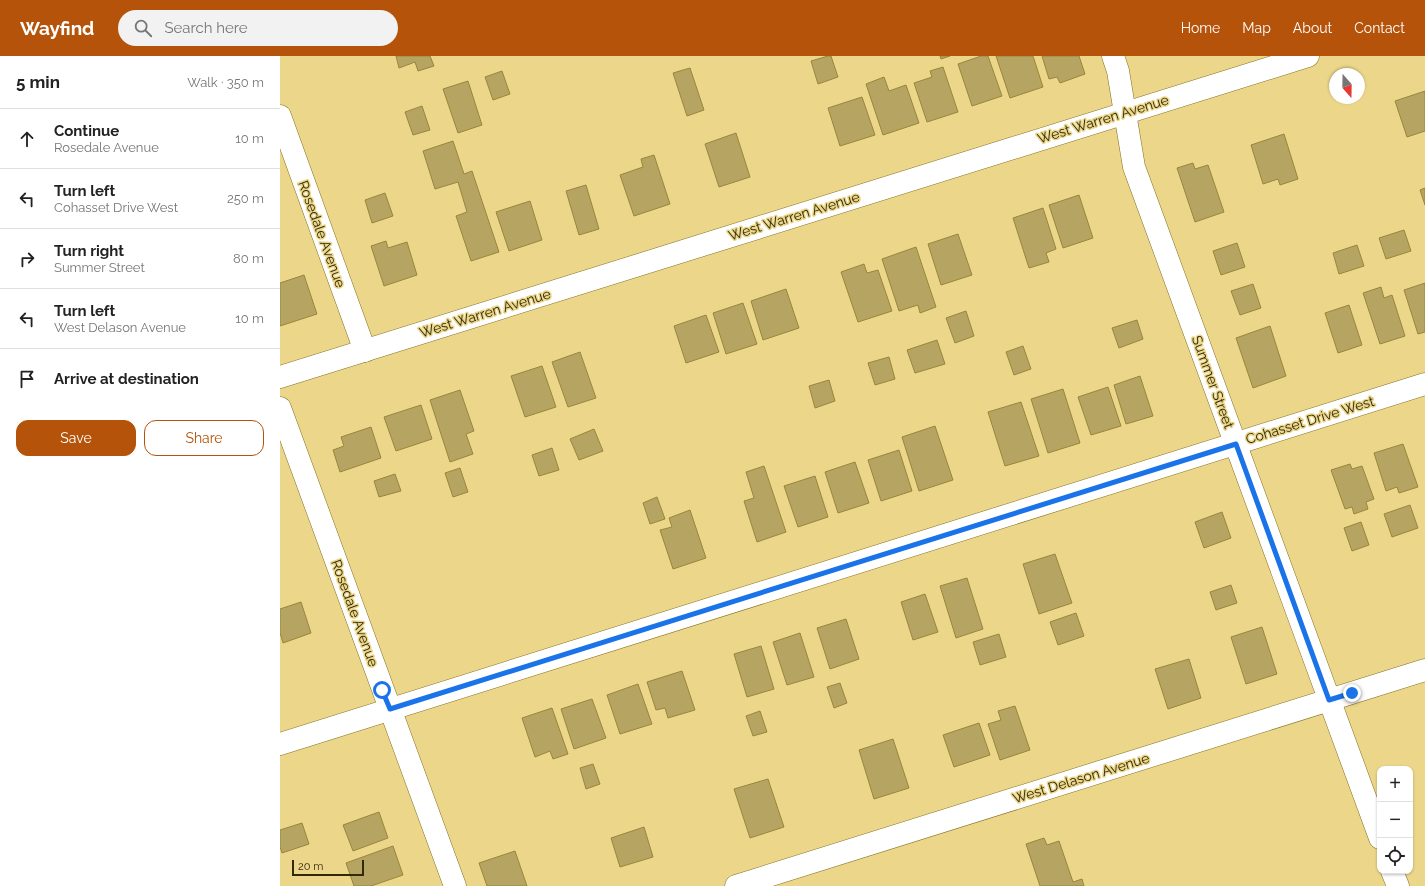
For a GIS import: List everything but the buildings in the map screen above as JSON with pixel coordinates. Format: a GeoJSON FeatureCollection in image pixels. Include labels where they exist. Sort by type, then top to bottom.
{"type":"FeatureCollection","features":[{"type":"Feature","properties":{"kind":"street","name":"Summer Street"},"geometry":{"type":"LineString","coordinates":[[1113,56],[1118,71],[1134,167],[1377,830]]}},
{"type":"Feature","properties":{"kind":"street","name":"West Warren Avenue"},"geometry":{"type":"LineString","coordinates":[[280,377],[1308,56]]}},
{"type":"Feature","properties":{"kind":"street","name":"Rosedale Avenue"},"geometry":{"type":"LineString","coordinates":[[280,116],[365,351]]}},
{"type":"Feature","properties":{"kind":"street","name":"Cohasset Drive West"},"geometry":{"type":"LineString","coordinates":[[280,744],[1425,384]]}},
{"type":"Feature","properties":{"kind":"street","name":"Rosedale Avenue"},"geometry":{"type":"LineString","coordinates":[[280,408],[455,886]]}},
{"type":"Feature","properties":{"kind":"street","name":"West Delason Avenue"},"geometry":{"type":"LineString","coordinates":[[736,886],[1425,670]]}},
{"type":"Feature","properties":{"kind":"street"},"geometry":{"type":"LineString","coordinates":[[1393,874],[1398,886]]}},
{"type":"Feature","properties":{"kind":"route"},"geometry":{"type":"LineString","coordinates":[[382,690],[390,709],[1236,444],[1329,700],[1352,693]]}}]}
